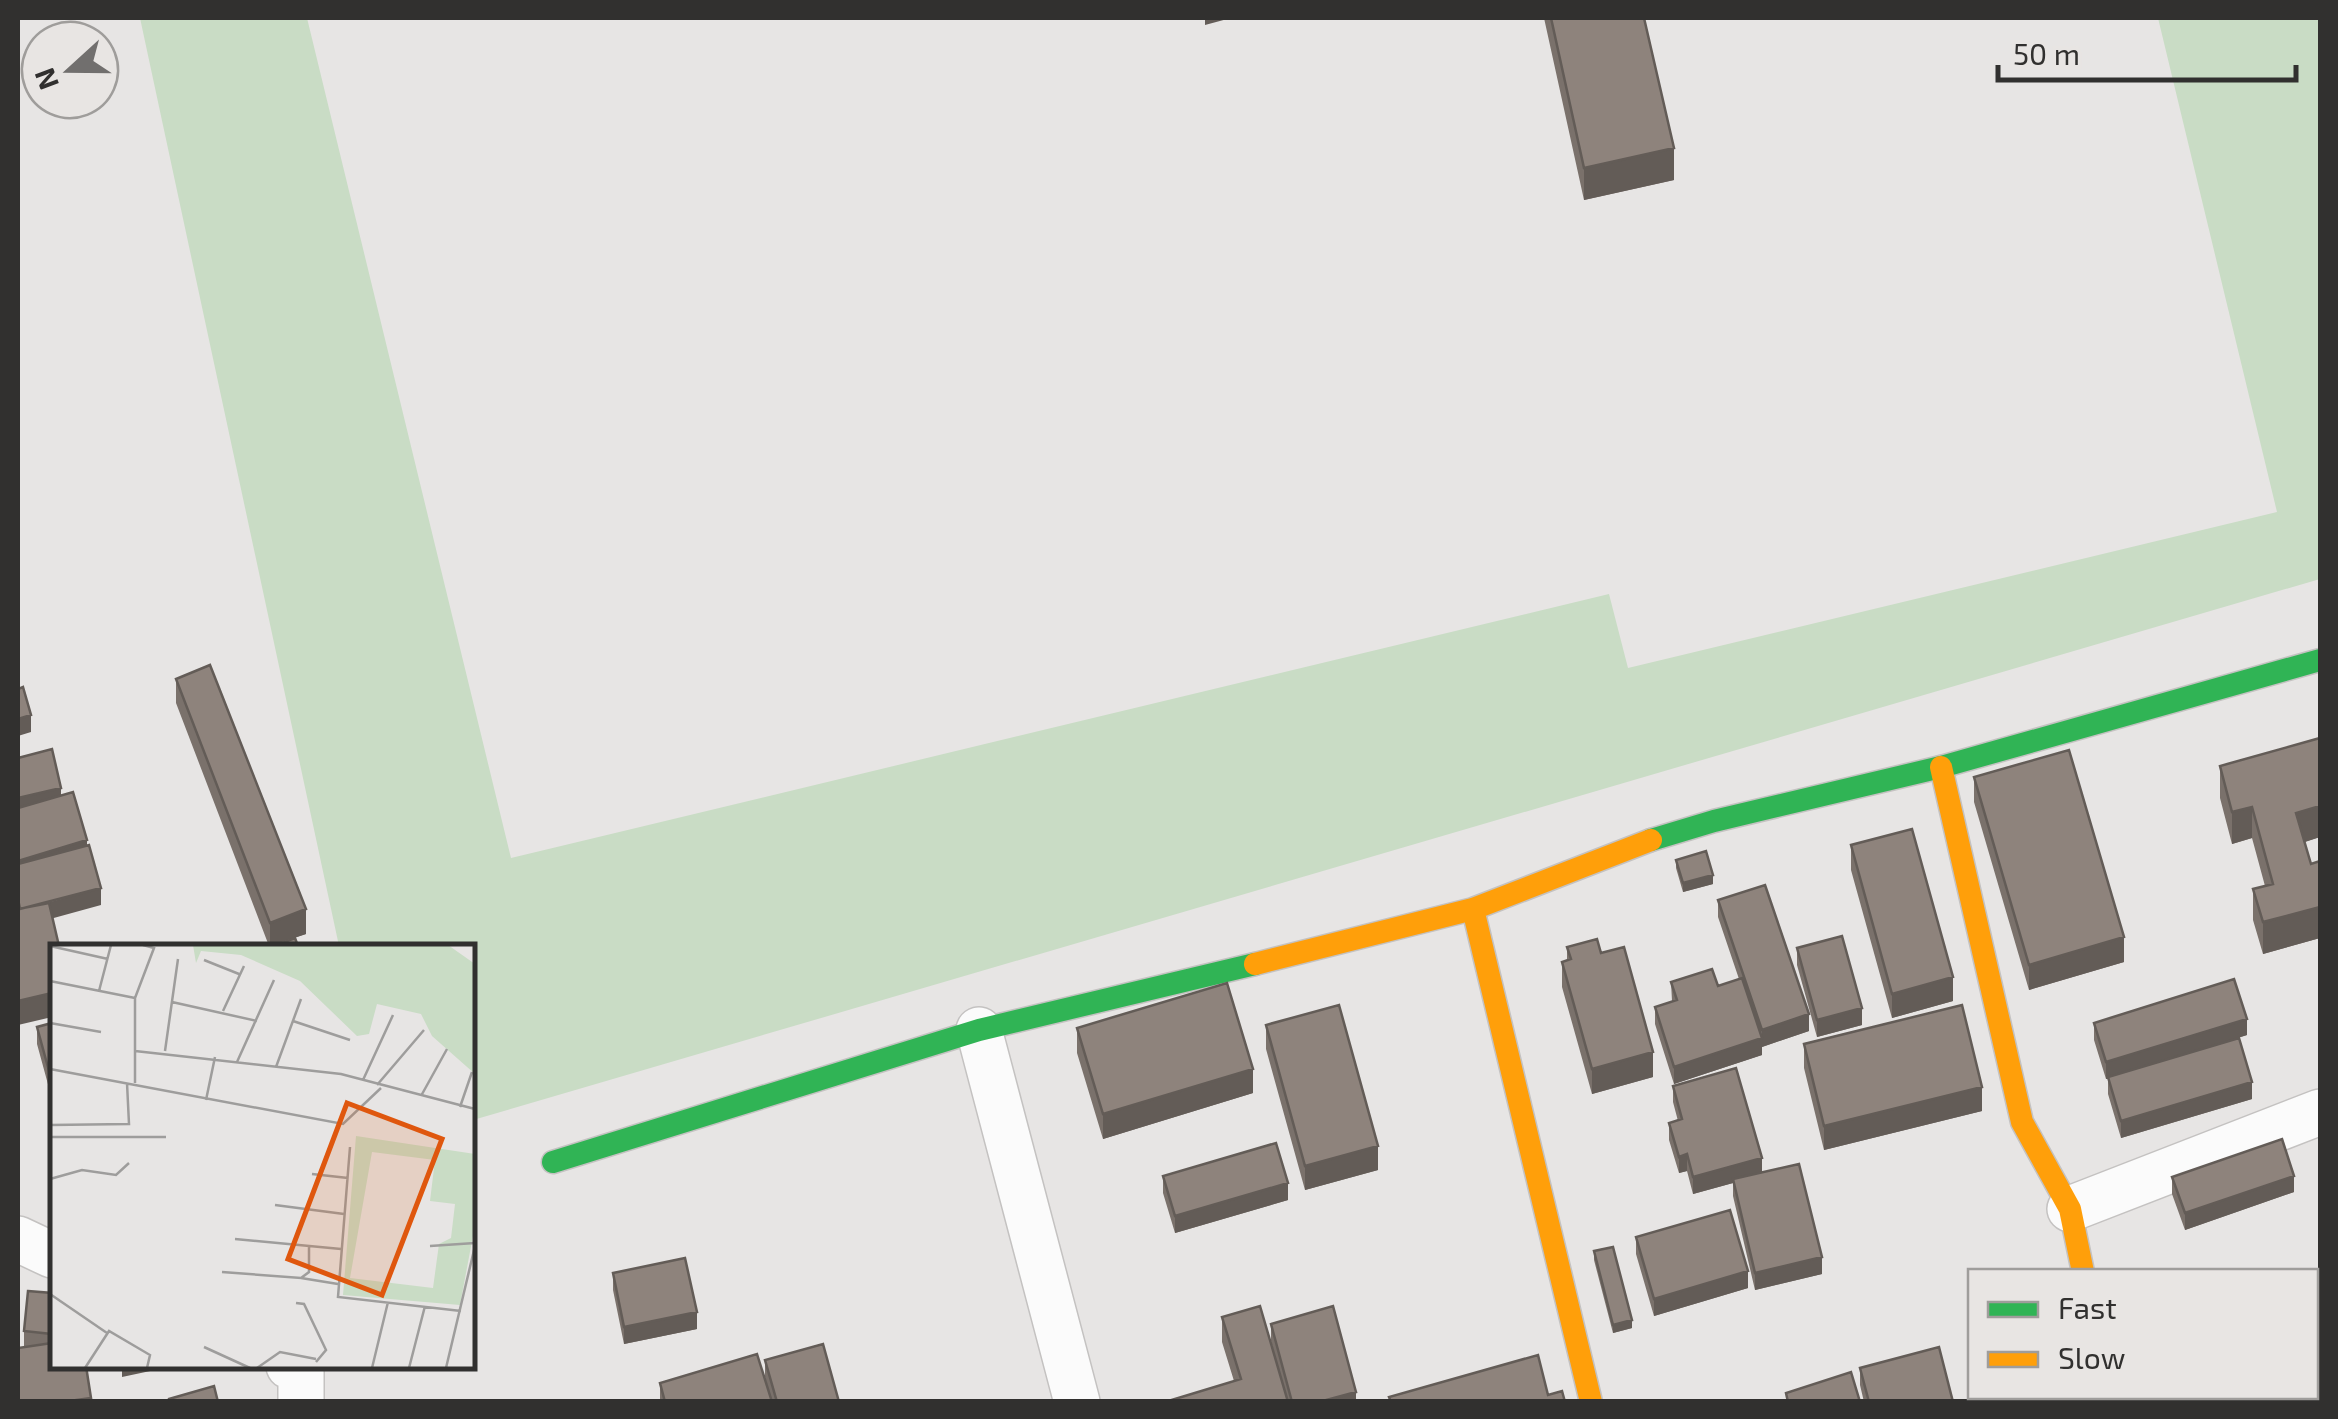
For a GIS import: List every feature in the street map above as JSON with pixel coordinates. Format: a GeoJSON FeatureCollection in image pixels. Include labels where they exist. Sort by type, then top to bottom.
{"type":"FeatureCollection","features":[{"type":"Feature","properties":{"kind":"street"},"geometry":{"type":"LineString","coordinates":[[553,1162],[978,1030],[1206,978],[1473,909],[1665,835],[1941,767],[2320,660]]}},
{"type":"Feature","properties":{"kind":"street"},"geometry":{"type":"LineString","coordinates":[[1941,767],[2022,1122],[2070,1208],[2082,1269]]}},
{"type":"Feature","properties":{"kind":"street"},"geometry":{"type":"LineString","coordinates":[[1473,909],[1591,1402]]}},
{"type":"Feature","properties":{"kind":"street"},"geometry":{"type":"LineString","coordinates":[[978,1030],[1077,1402]]}},
{"type":"Feature","properties":{"kind":"street"},"geometry":{"type":"LineString","coordinates":[[2070,1208],[2320,1112]]}},
{"type":"Feature","properties":{"kind":"street"},"geometry":{"type":"LineString","coordinates":[[18,1238],[50,1254]]}},
{"type":"Feature","properties":{"kind":"street"},"geometry":{"type":"LineString","coordinates":[[295,1369],[301,1372],[301,1402]]}},
{"type":"Feature","properties":{"kind":"green space"},"geometry":{"type":"Polygon","coordinates":[[[140,18],[307,18],[511,858],[1609,594],[1628,668],[2277,512],[2158,18],[2320,18],[2320,579],[475,1119],[475,944],[339,944],[140,18]]]}},
{"type":"Feature","properties":{"kind":"building"},"geometry":{"type":"Polygon","coordinates":[[[1551,18],[1644,18],[1674,148],[1584,168],[1551,18]]]}},
{"type":"Feature","properties":{"kind":"building"},"geometry":{"type":"Polygon","coordinates":[[[210,665],[306,909],[270,923],[176,679],[210,665]]]}},
{"type":"Feature","properties":{"kind":"building"},"geometry":{"type":"Polygon","coordinates":[[[23,687],[31,715],[18,719],[18,689],[23,687]]]}},
{"type":"Feature","properties":{"kind":"building"},"geometry":{"type":"Polygon","coordinates":[[[2320,738],[2320,806],[2296,813],[2311,864],[2320,861],[2320,907],[2263,922],[2253,889],[2273,884],[2252,807],[2232,812],[2220,766],[2320,738]]]}},
{"type":"Feature","properties":{"kind":"building"},"geometry":{"type":"Polygon","coordinates":[[[52,749],[61,788],[18,798],[18,758],[52,749]]]}},
{"type":"Feature","properties":{"kind":"building"},"geometry":{"type":"Polygon","coordinates":[[[2069,750],[2124,937],[2029,965],[1974,777],[2069,750]]]}},
{"type":"Feature","properties":{"kind":"building"},"geometry":{"type":"Polygon","coordinates":[[[73,792],[87,840],[18,861],[18,808],[73,792]]]}},
{"type":"Feature","properties":{"kind":"building"},"geometry":{"type":"Polygon","coordinates":[[[1912,829],[1953,977],[1892,994],[1851,845],[1912,829]]]}},
{"type":"Feature","properties":{"kind":"building"},"geometry":{"type":"Polygon","coordinates":[[[89,845],[101,888],[20,909],[18,864],[89,845]]]}},
{"type":"Feature","properties":{"kind":"building"},"geometry":{"type":"Polygon","coordinates":[[[1706,851],[1713,875],[1683,883],[1676,860],[1706,851]]]}},
{"type":"Feature","properties":{"kind":"building"},"geometry":{"type":"Polygon","coordinates":[[[1765,885],[1809,1014],[1762,1030],[1718,900],[1765,885]]]}},
{"type":"Feature","properties":{"kind":"building"},"geometry":{"type":"Polygon","coordinates":[[[49,903],[59,944],[50,944],[50,993],[18,1001],[18,909],[49,903]]]}},
{"type":"Feature","properties":{"kind":"building"},"geometry":{"type":"Polygon","coordinates":[[[1842,936],[1862,1008],[1817,1020],[1797,948],[1842,936]]]}},
{"type":"Feature","properties":{"kind":"building"},"geometry":{"type":"Polygon","coordinates":[[[1597,939],[1601,953],[1624,947],[1653,1052],[1592,1069],[1562,962],[1571,959],[1567,947],[1597,939]]]}},
{"type":"Feature","properties":{"kind":"building"},"geometry":{"type":"Polygon","coordinates":[[[1712,969],[1718,986],[1742,978],[1762,1038],[1674,1067],[1655,1007],[1677,1000],[1671,982],[1712,969]]]}},
{"type":"Feature","properties":{"kind":"building"},"geometry":{"type":"Polygon","coordinates":[[[2234,979],[2247,1019],[2106,1062],[2094,1023],[2234,979]]]}},
{"type":"Feature","properties":{"kind":"building"},"geometry":{"type":"Polygon","coordinates":[[[1227,983],[1253,1069],[1103,1114],[1077,1028],[1227,983]]]}},
{"type":"Feature","properties":{"kind":"building"},"geometry":{"type":"Polygon","coordinates":[[[1339,1005],[1378,1146],[1305,1166],[1266,1025],[1339,1005]]]}},
{"type":"Feature","properties":{"kind":"building"},"geometry":{"type":"Polygon","coordinates":[[[1962,1005],[1982,1087],[1824,1126],[1804,1044],[1962,1005]]]}},
{"type":"Feature","properties":{"kind":"building"},"geometry":{"type":"Polygon","coordinates":[[[50,1024],[49,1071],[37,1027],[50,1024]]]}},
{"type":"Feature","properties":{"kind":"building"},"geometry":{"type":"Polygon","coordinates":[[[2239,1038],[2252,1082],[2121,1121],[2108,1077],[2239,1038]]]}},
{"type":"Feature","properties":{"kind":"building"},"geometry":{"type":"Polygon","coordinates":[[[1736,1068],[1762,1158],[1693,1177],[1687,1154],[1679,1157],[1669,1123],[1682,1119],[1673,1086],[1736,1068]]]}},
{"type":"Feature","properties":{"kind":"building"},"geometry":{"type":"Polygon","coordinates":[[[2282,1139],[2294,1176],[2185,1213],[2172,1177],[2282,1139]]]}},
{"type":"Feature","properties":{"kind":"building"},"geometry":{"type":"Polygon","coordinates":[[[1276,1143],[1288,1183],[1175,1216],[1163,1176],[1276,1143]]]}},
{"type":"Feature","properties":{"kind":"building"},"geometry":{"type":"Polygon","coordinates":[[[1799,1164],[1822,1257],[1755,1273],[1733,1179],[1799,1164]]]}},
{"type":"Feature","properties":{"kind":"building"},"geometry":{"type":"Polygon","coordinates":[[[1730,1210],[1748,1271],[1654,1299],[1636,1237],[1730,1210]]]}},
{"type":"Feature","properties":{"kind":"building"},"geometry":{"type":"Polygon","coordinates":[[[1613,1247],[1632,1320],[1613,1325],[1594,1251],[1613,1247]]]}},
{"type":"Feature","properties":{"kind":"building"},"geometry":{"type":"Polygon","coordinates":[[[685,1258],[697,1312],[624,1327],[613,1273],[685,1258]]]}},
{"type":"Feature","properties":{"kind":"building"},"geometry":{"type":"Polygon","coordinates":[[[28,1291],[50,1293],[50,1334],[24,1331],[28,1291]]]}},
{"type":"Feature","properties":{"kind":"building"},"geometry":{"type":"Polygon","coordinates":[[[2320,1305],[2318,1346],[2318,1306],[2320,1305]]]}},
{"type":"Feature","properties":{"kind":"building"},"geometry":{"type":"Polygon","coordinates":[[[1260,1306],[1288,1402],[1165,1402],[1241,1379],[1222,1317],[1260,1306]]]}},
{"type":"Feature","properties":{"kind":"building"},"geometry":{"type":"Polygon","coordinates":[[[1333,1306],[1356,1392],[1319,1402],[1292,1402],[1271,1324],[1333,1306]]]}},
{"type":"Feature","properties":{"kind":"building"},"geometry":{"type":"Polygon","coordinates":[[[50,1343],[50,1369],[86,1369],[91,1398],[18,1402],[18,1348],[50,1343]]]}},
{"type":"Feature","properties":{"kind":"building"},"geometry":{"type":"Polygon","coordinates":[[[823,1344],[839,1402],[777,1402],[765,1360],[823,1344]]]}},
{"type":"Feature","properties":{"kind":"building"},"geometry":{"type":"Polygon","coordinates":[[[1939,1347],[1953,1402],[1869,1402],[1860,1368],[1939,1347]]]}},
{"type":"Feature","properties":{"kind":"building"},"geometry":{"type":"Polygon","coordinates":[[[757,1354],[772,1402],[665,1402],[660,1383],[757,1354]]]}},
{"type":"Feature","properties":{"kind":"building"},"geometry":{"type":"Polygon","coordinates":[[[1538,1355],[1548,1395],[1562,1391],[1565,1402],[1391,1402],[1389,1397],[1538,1355]]]}},
{"type":"Feature","properties":{"kind":"building"},"geometry":{"type":"Polygon","coordinates":[[[1851,1372],[1860,1402],[1788,1402],[1786,1393],[1851,1372]]]}},
{"type":"Feature","properties":{"kind":"building"},"geometry":{"type":"Polygon","coordinates":[[[214,1386],[218,1402],[169,1402],[169,1399],[214,1386]]]}},
{"type":"Feature","properties":{"kind":"traffic: fast"},"geometry":{"type":"LineString","coordinates":[[1651,840],[1714,821],[1941,767],[2320,660]]}},
{"type":"Feature","properties":{"kind":"traffic: fast"},"geometry":{"type":"LineString","coordinates":[[553,1162],[979,1030],[1255,964]]}},
{"type":"Feature","properties":{"kind":"traffic: slow"},"geometry":{"type":"LineString","coordinates":[[1941,767],[2022,1122],[2070,1209],[2082,1269]]}},
{"type":"Feature","properties":{"kind":"traffic: slow"},"geometry":{"type":"LineString","coordinates":[[1255,964],[1473,909],[1651,840]]}},
{"type":"Feature","properties":{"kind":"traffic: slow"},"geometry":{"type":"LineString","coordinates":[[1473,909],[1591,1402]]}}]}
